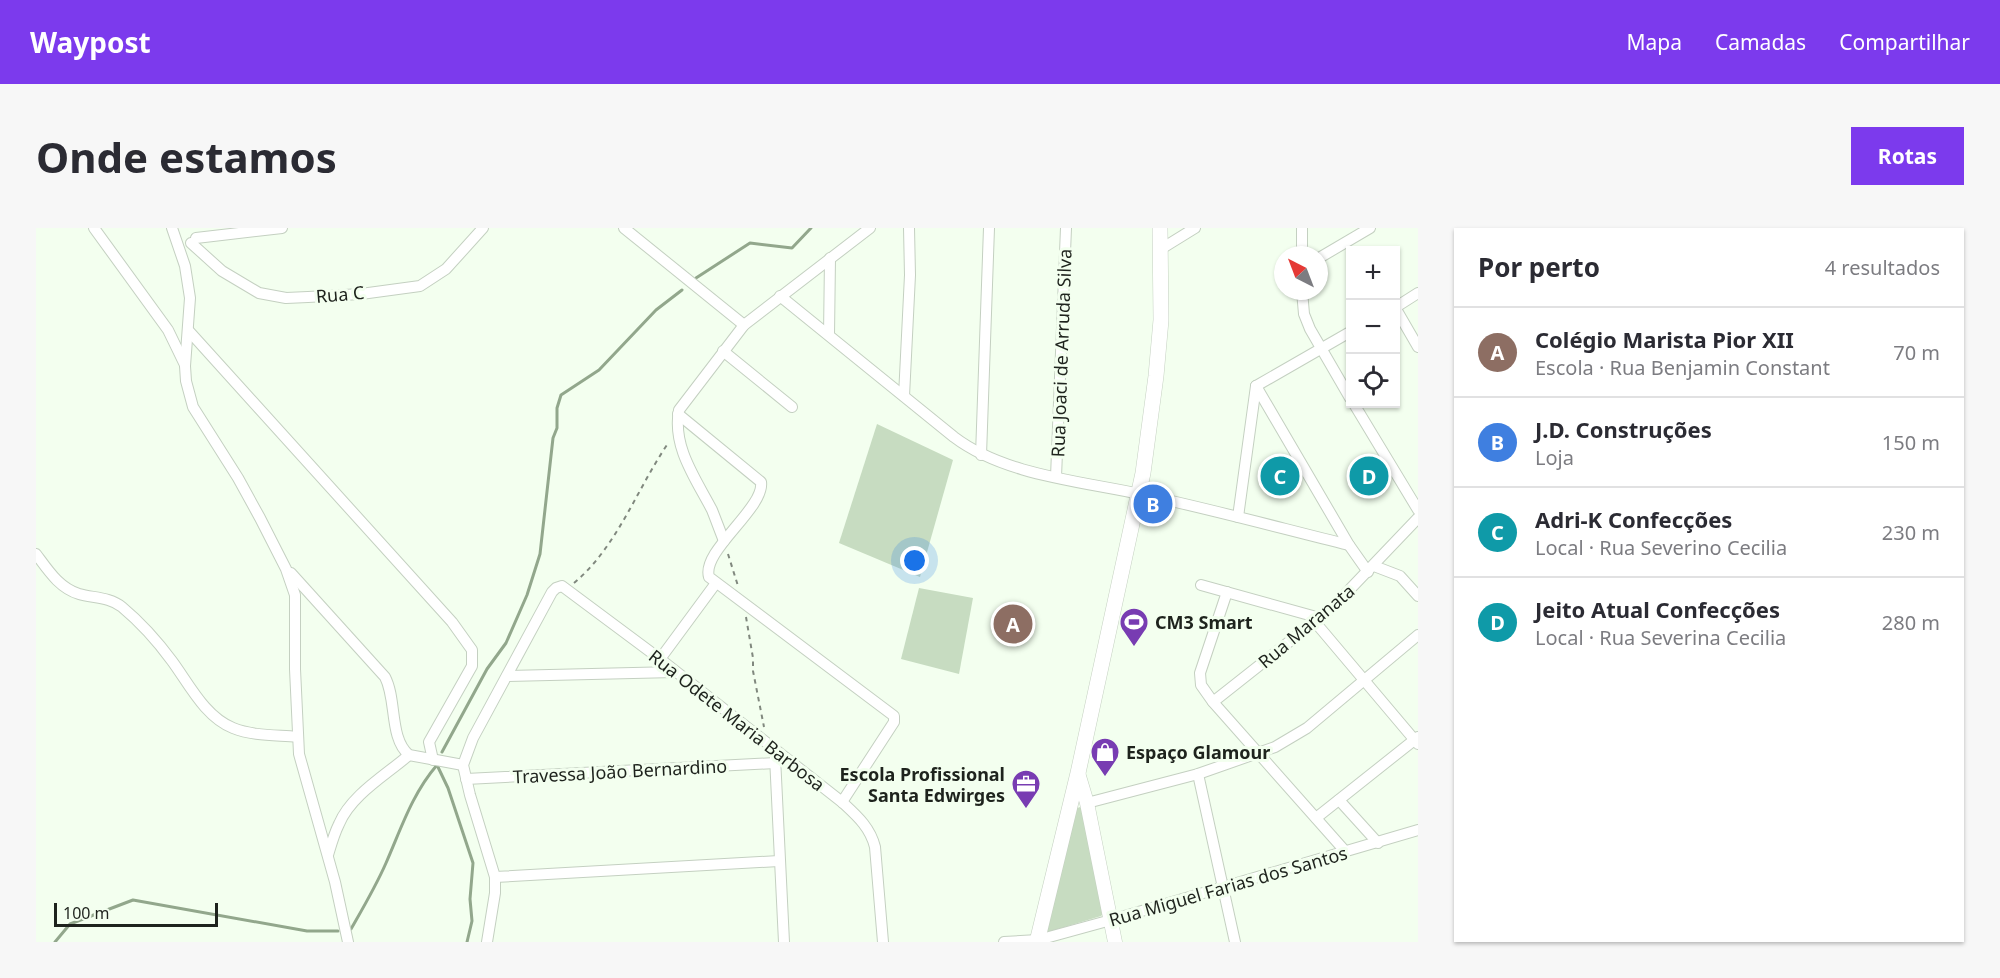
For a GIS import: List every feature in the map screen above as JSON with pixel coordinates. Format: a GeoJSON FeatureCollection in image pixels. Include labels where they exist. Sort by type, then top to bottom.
{"type":"FeatureCollection","features":[{"type":"Feature","properties":{"kind":"main road"},"geometry":{"type":"LineString","coordinates":[[1037,941],[1078,773],[1139,493],[1159,346],[1160,228]]}},
{"type":"Feature","properties":{"kind":"street"},"geometry":{"type":"LineString","coordinates":[[94,228],[168,330],[185,366]]}},
{"type":"Feature","properties":{"kind":"street"},"geometry":{"type":"LineString","coordinates":[[172,228],[185,266],[190,298],[185,366],[186,381],[193,406],[238,478],[286,569],[296,595],[297,737],[302,769],[328,855],[348,942]]}},
{"type":"Feature","properties":{"kind":"street"},"geometry":{"type":"LineString","coordinates":[[194,241],[204,228]]}},
{"type":"Feature","properties":{"kind":"street"},"geometry":{"type":"LineString","coordinates":[[179,247],[194,241],[282,228]]}},
{"type":"Feature","properties":{"kind":"street","name":"Rua C"},"geometry":{"type":"LineString","coordinates":[[194,241],[222,271],[259,293],[286,298],[361,294],[420,286],[446,269],[483,228]]}},
{"type":"Feature","properties":{"kind":"street"},"geometry":{"type":"LineString","coordinates":[[624,228],[744,325]]}},
{"type":"Feature","properties":{"kind":"street"},"geometry":{"type":"LineString","coordinates":[[724,541],[688,466],[679,428],[678,414],[682,404],[744,325],[870,228]]}},
{"type":"Feature","properties":{"kind":"street"},"geometry":{"type":"LineString","coordinates":[[904,396],[910,275],[909,228]]}},
{"type":"Feature","properties":{"kind":"street"},"geometry":{"type":"LineString","coordinates":[[981,454],[989,228]]}},
{"type":"Feature","properties":{"kind":"street","name":"Rua Joaci de Arruda Silva"},"geometry":{"type":"LineString","coordinates":[[1056,477],[1066,228]]}},
{"type":"Feature","properties":{"kind":"street"},"geometry":{"type":"LineString","coordinates":[[1161,249],[1195,228]]}},
{"type":"Feature","properties":{"kind":"street"},"geometry":{"type":"LineString","coordinates":[[1302,228],[1302,246]]}},
{"type":"Feature","properties":{"kind":"street"},"geometry":{"type":"LineString","coordinates":[[1328,253],[1370,228]]}},
{"type":"Feature","properties":{"kind":"street"},"geometry":{"type":"LineString","coordinates":[[829,335],[830,258]]}},
{"type":"Feature","properties":{"kind":"street"},"geometry":{"type":"LineString","coordinates":[[1400,305],[1418,293]]}},
{"type":"Feature","properties":{"kind":"street"},"geometry":{"type":"LineString","coordinates":[[780,296],[959,441],[981,454],[1056,477],[1139,493],[1349,545]]}},
{"type":"Feature","properties":{"kind":"street"},"geometry":{"type":"LineString","coordinates":[[1303,300],[1304,314],[1346,391]]}},
{"type":"Feature","properties":{"kind":"street"},"geometry":{"type":"LineString","coordinates":[[1400,316],[1418,346]]}},
{"type":"Feature","properties":{"kind":"street"},"geometry":{"type":"LineString","coordinates":[[188,330],[452,622],[472,650],[472,666],[429,742],[433,760]]}},
{"type":"Feature","properties":{"kind":"street"},"geometry":{"type":"LineString","coordinates":[[1256,386],[1346,334]]}},
{"type":"Feature","properties":{"kind":"street"},"geometry":{"type":"LineString","coordinates":[[723,351],[792,407]]}},
{"type":"Feature","properties":{"kind":"street"},"geometry":{"type":"LineString","coordinates":[[1238,518],[1256,386]]}},
{"type":"Feature","properties":{"kind":"street"},"geometry":{"type":"LineString","coordinates":[[1256,386],[1349,545],[1371,569],[1400,576],[1418,596]]}},
{"type":"Feature","properties":{"kind":"street"},"geometry":{"type":"LineString","coordinates":[[1356,408],[1418,510]]}},
{"type":"Feature","properties":{"kind":"street"},"geometry":{"type":"LineString","coordinates":[[678,414],[761,482],[758,495],[724,541],[708,570],[709,577],[890,710],[894,716],[894,722],[842,802]]}},
{"type":"Feature","properties":{"kind":"street","name":"Rua Maranata"},"geometry":{"type":"LineString","coordinates":[[1213,702],[1318,620],[1347,594],[1418,518]]}},
{"type":"Feature","properties":{"kind":"street"},"geometry":{"type":"LineString","coordinates":[[36,554],[56,580],[67,589],[109,600],[125,609],[171,659],[210,712],[222,722],[248,733],[297,737]]}},
{"type":"Feature","properties":{"kind":"street"},"geometry":{"type":"LineString","coordinates":[[286,569],[385,676],[400,746],[409,755],[463,765]]}},
{"type":"Feature","properties":{"kind":"street"},"geometry":{"type":"LineString","coordinates":[[660,659],[716,583]]}},
{"type":"Feature","properties":{"kind":"street"},"geometry":{"type":"LineString","coordinates":[[1202,585],[1318,620],[1365,681],[1417,741],[1316,818]]}},
{"type":"Feature","properties":{"kind":"street"},"geometry":{"type":"LineString","coordinates":[[487,942],[495,892],[495,877],[463,765],[473,738],[552,592],[559,586],[567,588]]}},
{"type":"Feature","properties":{"kind":"street","name":"Rua Odete Maria Barbosa"},"geometry":{"type":"LineString","coordinates":[[567,588],[842,802],[863,822],[875,847],[883,942]]}},
{"type":"Feature","properties":{"kind":"street"},"geometry":{"type":"LineString","coordinates":[[1227,592],[1200,674],[1201,685],[1258,754],[1346,851]]}},
{"type":"Feature","properties":{"kind":"street"},"geometry":{"type":"LineString","coordinates":[[1087,803],[1198,774],[1258,754],[1290,740],[1365,681],[1418,635]]}},
{"type":"Feature","properties":{"kind":"street"},"geometry":{"type":"LineString","coordinates":[[507,676],[675,672]]}},
{"type":"Feature","properties":{"kind":"street"},"geometry":{"type":"LineString","coordinates":[[771,747],[775,763],[784,942]]}},
{"type":"Feature","properties":{"kind":"street"},"geometry":{"type":"LineString","coordinates":[[328,855],[339,823],[350,806],[409,755]]}},
{"type":"Feature","properties":{"kind":"street","name":"Travessa João Bernardino"},"geometry":{"type":"LineString","coordinates":[[466,779],[775,763]]}},
{"type":"Feature","properties":{"kind":"street"},"geometry":{"type":"LineString","coordinates":[[1078,773],[1087,803],[1115,942]]}},
{"type":"Feature","properties":{"kind":"street"},"geometry":{"type":"LineString","coordinates":[[1198,774],[1235,942]]}},
{"type":"Feature","properties":{"kind":"street"},"geometry":{"type":"LineString","coordinates":[[1339,800],[1377,843]]}},
{"type":"Feature","properties":{"kind":"street","name":"Rua Miguel Farias dos Santos"},"geometry":{"type":"LineString","coordinates":[[1004,942],[1037,941],[1418,830]]}},
{"type":"Feature","properties":{"kind":"street"},"geometry":{"type":"LineString","coordinates":[[495,877],[779,861]]}},
{"type":"Feature","properties":{"kind":"path"},"geometry":{"type":"LineString","coordinates":[[567,588],[596,562],[634,502],[657,459],[679,428]]}},
{"type":"Feature","properties":{"kind":"path"},"geometry":{"type":"LineString","coordinates":[[724,541],[743,603],[753,658],[753,671],[771,747]]}},
{"type":"Feature","properties":{"kind":"green space"},"geometry":{"type":"Polygon","coordinates":[[[877,424],[953,460],[920,577],[839,543],[877,424]]]}},
{"type":"Feature","properties":{"kind":"green space"},"geometry":{"type":"Polygon","coordinates":[[[919,588],[973,598],[959,674],[901,659],[919,588]]]}},
{"type":"Feature","properties":{"kind":"green space"},"geometry":{"type":"Polygon","coordinates":[[[1080,807],[1083,810],[1104,913],[1101,916],[1048,932],[1045,930],[1075,809],[1080,807]]]}},
{"type":"Feature","properties":{"kind":"waterway"},"geometry":{"type":"LineString","coordinates":[[696,278],[750,243],[792,248],[811,228]]}},
{"type":"Feature","properties":{"kind":"waterway"},"geometry":{"type":"LineString","coordinates":[[442,752],[487,669],[506,643],[527,595],[540,554],[553,438],[557,428],[557,408],[561,395],[599,370],[656,310],[682,290]]}},
{"type":"Feature","properties":{"kind":"waterway"},"geometry":{"type":"LineString","coordinates":[[439,763],[437,765],[448,788],[473,863],[470,899],[472,921],[467,942]]}},
{"type":"Feature","properties":{"kind":"waterway"},"geometry":{"type":"LineString","coordinates":[[351,929],[378,880],[414,800],[437,765]]}},
{"type":"Feature","properties":{"kind":"waterway"},"geometry":{"type":"LineString","coordinates":[[55,942],[70,924],[133,900],[307,931],[338,931]]}},
{"type":"Feature","properties":{"kind":"place","name":"Adri-K Confecções"},"geometry":{"type":"Point","coordinates":[1280,476]}},
{"type":"Feature","properties":{"kind":"place","name":"Jeito Atual Confecções"},"geometry":{"type":"Point","coordinates":[1369,476]}},
{"type":"Feature","properties":{"kind":"place","name":"J.D. Construções"},"geometry":{"type":"Point","coordinates":[1153,504]}},
{"type":"Feature","properties":{"kind":"place","name":"Colégio Marista Pior XII"},"geometry":{"type":"Point","coordinates":[1013,624]}},
{"type":"Feature","properties":{"kind":"place","name":"CM3 Smart"},"geometry":{"type":"Point","coordinates":[1134,648]}},
{"type":"Feature","properties":{"kind":"place","name":"Espaço Glamour"},"geometry":{"type":"Point","coordinates":[1105,778]}},
{"type":"Feature","properties":{"kind":"place","name":"Escola Profissional Santa Edwirges"},"geometry":{"type":"Point","coordinates":[1026,810]}}]}
